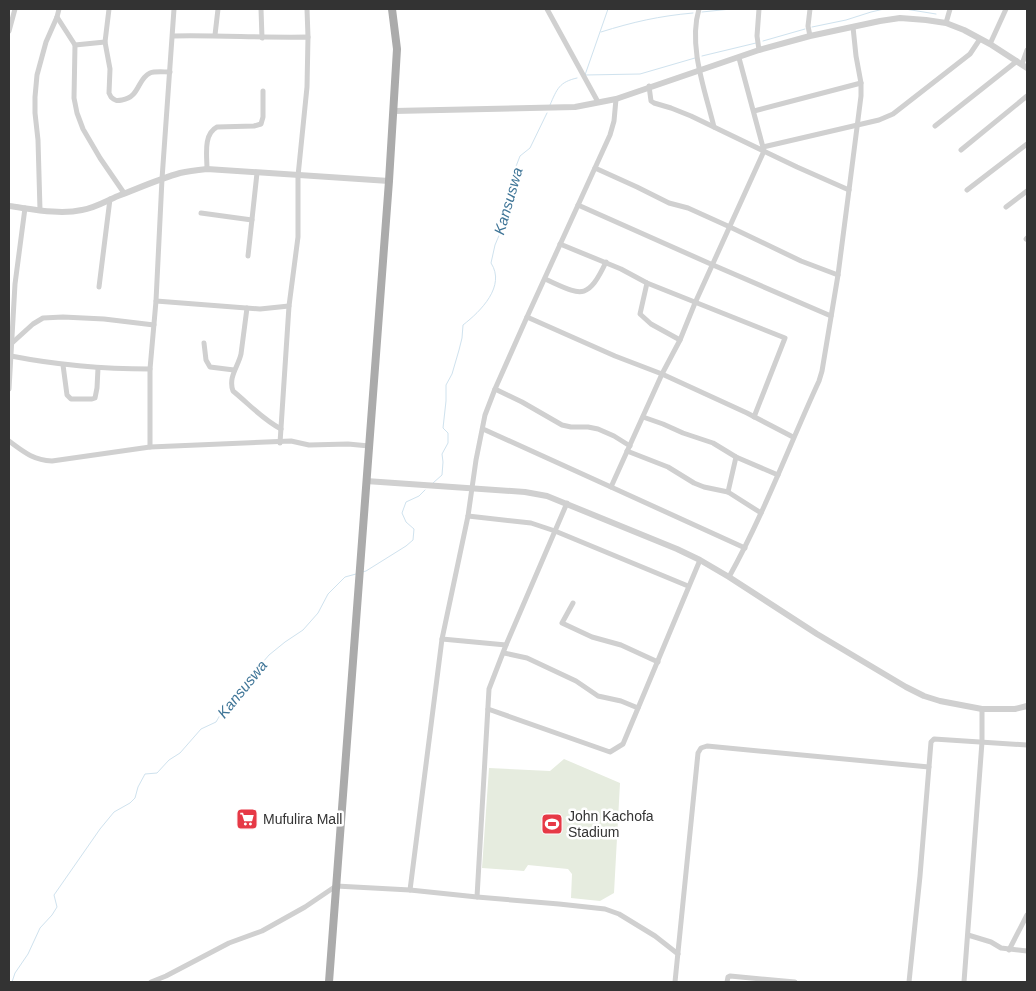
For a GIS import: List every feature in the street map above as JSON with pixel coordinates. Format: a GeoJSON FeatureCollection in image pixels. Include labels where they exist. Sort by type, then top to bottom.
{"type":"FeatureCollection","features":[{"type":"Feature","properties":{"kind":"main road"},"geometry":{"type":"LineString","coordinates":[[329,982],[394,111],[397,49],[392,9]]}},
{"type":"Feature","properties":{"kind":"street"},"geometry":{"type":"LineString","coordinates":[[9,31],[15,9]]}},
{"type":"Feature","properties":{"kind":"street"},"geometry":{"type":"LineString","coordinates":[[40,210],[35,97],[37,75],[46,42],[59,9]]}},
{"type":"Feature","properties":{"kind":"street"},"geometry":{"type":"LineString","coordinates":[[109,9],[105,42],[110,69],[109,93],[111,98],[118,101],[131,97],[148,74],[170,72]]}},
{"type":"Feature","properties":{"kind":"street"},"geometry":{"type":"LineString","coordinates":[[150,447],[150,369],[156,302],[162,179],[174,9]]}},
{"type":"Feature","properties":{"kind":"street"},"geometry":{"type":"LineString","coordinates":[[215,35],[218,9]]}},
{"type":"Feature","properties":{"kind":"street"},"geometry":{"type":"LineString","coordinates":[[261,9],[262,38]]}},
{"type":"Feature","properties":{"kind":"street"},"geometry":{"type":"LineString","coordinates":[[280,443],[289,306],[298,237],[298,176],[307,87],[307,9]]}},
{"type":"Feature","properties":{"kind":"street"},"geometry":{"type":"LineString","coordinates":[[547,9],[598,102]]}},
{"type":"Feature","properties":{"kind":"street"},"geometry":{"type":"LineString","coordinates":[[699,9],[696,21],[696,53],[714,127]]}},
{"type":"Feature","properties":{"kind":"street"},"geometry":{"type":"LineString","coordinates":[[759,9],[757,36],[760,50]]}},
{"type":"Feature","properties":{"kind":"street"},"geometry":{"type":"LineString","coordinates":[[810,9],[808,26],[810,36]]}},
{"type":"Feature","properties":{"kind":"street"},"geometry":{"type":"LineString","coordinates":[[946,23],[950,9]]}},
{"type":"Feature","properties":{"kind":"street"},"geometry":{"type":"LineString","coordinates":[[990,44],[1006,9]]}},
{"type":"Feature","properties":{"kind":"street"},"geometry":{"type":"LineString","coordinates":[[57,17],[75,45],[74,98],[77,114],[92,147],[124,193]]}},
{"type":"Feature","properties":{"kind":"street"},"geometry":{"type":"LineString","coordinates":[[394,111],[575,107],[616,98],[760,50],[810,36],[880,20],[900,18],[946,23],[990,44],[1022,64]]}},
{"type":"Feature","properties":{"kind":"street"},"geometry":{"type":"LineString","coordinates":[[729,577],[761,513],[822,371],[838,275],[861,96],[853,27]]}},
{"type":"Feature","properties":{"kind":"street"},"geometry":{"type":"LineString","coordinates":[[173,36],[308,37]]}},
{"type":"Feature","properties":{"kind":"street"},"geometry":{"type":"LineString","coordinates":[[763,149],[885,118],[893,114],[970,54],[980,39]]}},
{"type":"Feature","properties":{"kind":"street"},"geometry":{"type":"LineString","coordinates":[[75,45],[105,42]]}},
{"type":"Feature","properties":{"kind":"street"},"geometry":{"type":"LineString","coordinates":[[935,126],[1022,64],[1027,50]]}},
{"type":"Feature","properties":{"kind":"street"},"geometry":{"type":"LineString","coordinates":[[612,487],[662,374],[680,340],[763,149],[739,58]]}},
{"type":"Feature","properties":{"kind":"street"},"geometry":{"type":"LineString","coordinates":[[754,112],[861,84]]}},
{"type":"Feature","properties":{"kind":"street"},"geometry":{"type":"LineString","coordinates":[[649,86],[652,102],[681,112],[763,149],[803,170],[850,190]]}},
{"type":"Feature","properties":{"kind":"street"},"geometry":{"type":"LineString","coordinates":[[207,169],[208,141],[212,129],[261,124],[263,117],[263,91]]}},
{"type":"Feature","properties":{"kind":"street"},"geometry":{"type":"LineString","coordinates":[[961,150],[1027,96]]}},
{"type":"Feature","properties":{"kind":"street"},"geometry":{"type":"LineString","coordinates":[[410,890],[442,639],[468,516],[486,410],[612,128],[616,98]]}},
{"type":"Feature","properties":{"kind":"street"},"geometry":{"type":"LineString","coordinates":[[967,190],[1027,144]]}},
{"type":"Feature","properties":{"kind":"street"},"geometry":{"type":"LineString","coordinates":[[594,168],[669,203],[688,208],[792,257],[838,275]]}},
{"type":"Feature","properties":{"kind":"street"},"geometry":{"type":"LineString","coordinates":[[9,206],[40,210],[84,210],[95,207],[145,184],[180,173],[207,169],[389,181]]}},
{"type":"Feature","properties":{"kind":"street"},"geometry":{"type":"LineString","coordinates":[[248,256],[257,173]]}},
{"type":"Feature","properties":{"kind":"street"},"geometry":{"type":"LineString","coordinates":[[1006,207],[1027,190]]}},
{"type":"Feature","properties":{"kind":"street"},"geometry":{"type":"LineString","coordinates":[[100,287],[110,199]]}},
{"type":"Feature","properties":{"kind":"street"},"geometry":{"type":"LineString","coordinates":[[578,205],[830,316]]}},
{"type":"Feature","properties":{"kind":"street"},"geometry":{"type":"LineString","coordinates":[[9,389],[15,284],[25,208]]}},
{"type":"Feature","properties":{"kind":"street"},"geometry":{"type":"LineString","coordinates":[[201,213],[252,220]]}},
{"type":"Feature","properties":{"kind":"street"},"geometry":{"type":"LineString","coordinates":[[560,244],[606,262],[695,303],[785,338],[754,417]]}},
{"type":"Feature","properties":{"kind":"street"},"geometry":{"type":"LineString","coordinates":[[545,279],[573,291],[585,291],[592,287],[606,262]]}},
{"type":"Feature","properties":{"kind":"street"},"geometry":{"type":"LineString","coordinates":[[647,282],[640,314],[651,324],[680,340]]}},
{"type":"Feature","properties":{"kind":"street"},"geometry":{"type":"LineString","coordinates":[[156,302],[247,308],[289,306]]}},
{"type":"Feature","properties":{"kind":"street"},"geometry":{"type":"LineString","coordinates":[[247,308],[240,359],[234,370],[231,387],[233,391],[266,420],[281,429]]}},
{"type":"Feature","properties":{"kind":"street"},"geometry":{"type":"LineString","coordinates":[[527,317],[615,356],[662,374],[794,437]]}},
{"type":"Feature","properties":{"kind":"street"},"geometry":{"type":"LineString","coordinates":[[12,343],[33,324],[43,318],[104,319],[154,325]]}},
{"type":"Feature","properties":{"kind":"street"},"geometry":{"type":"LineString","coordinates":[[204,343],[206,360],[210,367],[234,370]]}},
{"type":"Feature","properties":{"kind":"street"},"geometry":{"type":"LineString","coordinates":[[11,356],[63,365],[150,369]]}},
{"type":"Feature","properties":{"kind":"street"},"geometry":{"type":"LineString","coordinates":[[63,365],[67,395],[71,399],[95,398],[98,368]]}},
{"type":"Feature","properties":{"kind":"street"},"geometry":{"type":"LineString","coordinates":[[495,389],[562,424],[571,427],[588,427],[614,436],[628,448],[668,467],[694,483],[728,492],[761,513]]}},
{"type":"Feature","properties":{"kind":"street"},"geometry":{"type":"LineString","coordinates":[[643,417],[713,443],[736,457],[778,475]]}},
{"type":"Feature","properties":{"kind":"street"},"geometry":{"type":"LineString","coordinates":[[483,429],[744,548]]}},
{"type":"Feature","properties":{"kind":"street"},"geometry":{"type":"LineString","coordinates":[[9,441],[30,457],[45,461],[60,461],[150,447],[291,442],[309,445],[348,444],[369,446]]}},
{"type":"Feature","properties":{"kind":"street"},"geometry":{"type":"LineString","coordinates":[[728,492],[736,457]]}},
{"type":"Feature","properties":{"kind":"street"},"geometry":{"type":"LineString","coordinates":[[366,481],[547,496],[678,549],[700,560],[817,634],[924,696],[982,709],[1015,709],[1027,706]]}},
{"type":"Feature","properties":{"kind":"street"},"geometry":{"type":"LineString","coordinates":[[476,897],[489,689],[506,644],[567,503]]}},
{"type":"Feature","properties":{"kind":"street"},"geometry":{"type":"LineString","coordinates":[[468,516],[531,524],[555,530],[688,586]]}},
{"type":"Feature","properties":{"kind":"street"},"geometry":{"type":"LineString","coordinates":[[488,709],[610,752],[623,744],[700,560]]}},
{"type":"Feature","properties":{"kind":"street"},"geometry":{"type":"LineString","coordinates":[[574,603],[562,623],[592,637],[621,645],[658,662]]}},
{"type":"Feature","properties":{"kind":"street"},"geometry":{"type":"LineString","coordinates":[[442,639],[506,644]]}},
{"type":"Feature","properties":{"kind":"street"},"geometry":{"type":"LineString","coordinates":[[504,653],[530,660],[576,681],[598,696],[621,701],[638,708]]}},
{"type":"Feature","properties":{"kind":"street"},"geometry":{"type":"LineString","coordinates":[[964,982],[982,742],[982,709]]}},
{"type":"Feature","properties":{"kind":"street"},"geometry":{"type":"LineString","coordinates":[[909,982],[931,742],[934,739],[1027,745]]}},
{"type":"Feature","properties":{"kind":"street"},"geometry":{"type":"LineString","coordinates":[[676,982],[698,753],[701,748],[707,746],[929,767]]}},
{"type":"Feature","properties":{"kind":"street"},"geometry":{"type":"LineString","coordinates":[[151,982],[229,943],[262,931],[336,886],[410,890],[612,911],[655,936],[678,954]]}},
{"type":"Feature","properties":{"kind":"street"},"geometry":{"type":"LineString","coordinates":[[1009,950],[1027,915]]}},
{"type":"Feature","properties":{"kind":"street"},"geometry":{"type":"LineString","coordinates":[[968,935],[991,942],[1001,948],[1027,951]]}},
{"type":"Feature","properties":{"kind":"street"},"geometry":{"type":"LineString","coordinates":[[728,982],[728,977],[730,976],[795,982]]}},
{"type":"Feature","properties":{"kind":"shaded area","name":"John Kachofa Stadium"},"geometry":{"type":"Polygon","coordinates":[[[564,759],[620,783],[614,893],[600,901],[571,898],[572,874],[568,869],[528,865],[524,871],[482,868],[489,768],[550,771],[564,759]]]}},
{"type":"Feature","properties":{"kind":"waterway"},"geometry":{"type":"LineString","coordinates":[[608,9],[585,75],[640,74],[695,58]]}},
{"type":"Feature","properties":{"kind":"waterway"},"geometry":{"type":"LineString","coordinates":[[702,12],[731,9]]}},
{"type":"Feature","properties":{"kind":"waterway"},"geometry":{"type":"LineString","coordinates":[[812,27],[884,9]]}},
{"type":"Feature","properties":{"kind":"waterway"},"geometry":{"type":"LineString","coordinates":[[905,9],[936,14]]}},
{"type":"Feature","properties":{"kind":"waterway"},"geometry":{"type":"LineString","coordinates":[[601,32],[646,20],[693,13]]}},
{"type":"Feature","properties":{"kind":"waterway"},"geometry":{"type":"LineString","coordinates":[[763,41],[805,29]]}},
{"type":"Feature","properties":{"kind":"waterway"},"geometry":{"type":"LineString","coordinates":[[702,56],[756,43]]}},
{"type":"Feature","properties":{"kind":"waterway","name":"Kansuswa"},"geometry":{"type":"LineString","coordinates":[[550,105],[559,87],[577,78]]}},
{"type":"Feature","properties":{"kind":"waterway","name":"Kansuswa"},"geometry":{"type":"LineString","coordinates":[[433,483],[442,475],[442,454],[448,443],[448,433],[443,428],[446,385],[452,374],[459,350],[463,325],[484,305],[493,289],[495,272],[491,263],[495,245],[503,226],[504,214],[511,200],[515,169],[520,156],[530,148],[547,113]]}},
{"type":"Feature","properties":{"kind":"waterway","name":"Kansuswa"},"geometry":{"type":"LineString","coordinates":[[362,572],[413,540],[414,529],[406,522],[402,513],[406,502],[419,496],[425,490]]}},
{"type":"Feature","properties":{"kind":"waterway","name":"Kansuswa"},"geometry":{"type":"LineString","coordinates":[[12,982],[40,928],[57,907],[54,895],[114,812],[135,798],[145,774],[157,773],[169,760],[180,753],[201,729],[216,722],[226,705],[269,655],[303,630],[318,613],[328,594],[345,577],[356,574]]}},
{"type":"Feature","properties":{"kind":"place","name":"Mufulira Mall"},"geometry":{"type":"Point","coordinates":[247,819]}},
{"type":"Feature","properties":{"kind":"place","name":"John Kachofa Stadium"},"geometry":{"type":"Point","coordinates":[552,824]}}]}
